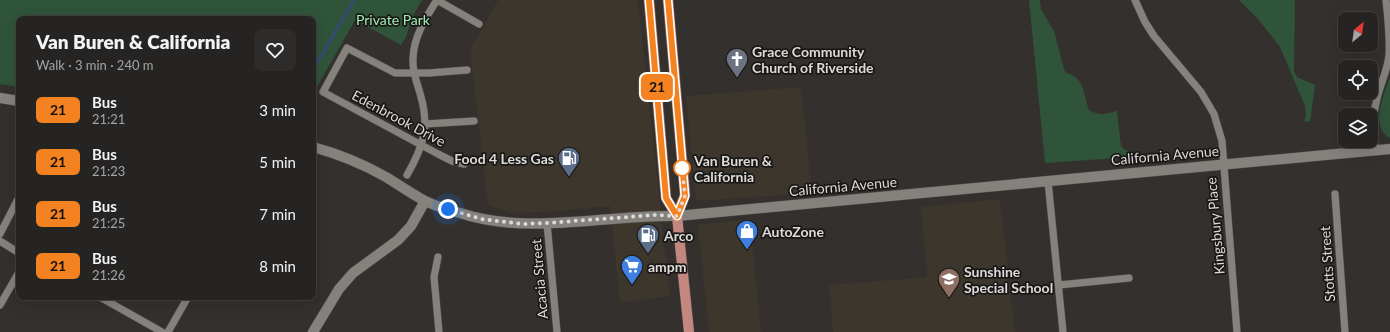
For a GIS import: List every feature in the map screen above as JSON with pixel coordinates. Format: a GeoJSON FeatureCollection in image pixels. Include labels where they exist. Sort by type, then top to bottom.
{"type":"FeatureCollection","features":[{"type":"Feature","properties":{"kind":"main road"},"geometry":{"type":"LineString","coordinates":[[649,0],[666,198],[677,216],[689,332]]}},
{"type":"Feature","properties":{"kind":"main road"},"geometry":{"type":"LineString","coordinates":[[668,0],[685,196],[677,216]]}},
{"type":"Feature","properties":{"kind":"main road"},"geometry":{"type":"LineString","coordinates":[[0,98],[16,101]]}},
{"type":"Feature","properties":{"kind":"main road","name":"California Avenue"},"geometry":{"type":"LineString","coordinates":[[316,148],[365,166],[425,201],[460,214],[481,219],[523,224],[655,215],[677,216],[1390,149]]}},
{"type":"Feature","properties":{"kind":"main road"},"geometry":{"type":"LineString","coordinates":[[313,332],[339,288],[353,273],[398,240],[411,226],[425,201]]}},
{"type":"Feature","properties":{"kind":"street"},"geometry":{"type":"LineString","coordinates":[[407,175],[422,146],[425,130],[425,110],[414,73],[413,58],[416,41],[423,22],[437,0],[479,24]]}},
{"type":"Feature","properties":{"kind":"street","name":"Kingsbury Place"},"geometry":{"type":"LineString","coordinates":[[1135,0],[1152,34],[1201,92],[1214,114],[1222,140],[1237,332]]}},
{"type":"Feature","properties":{"kind":"street"},"geometry":{"type":"LineString","coordinates":[[1375,150],[1374,112],[1387,68],[1389,54],[1389,23],[1386,0]]}},
{"type":"Feature","properties":{"kind":"street","name":"Edenbrook Drive"},"geometry":{"type":"LineString","coordinates":[[414,73],[395,73],[347,48],[323,92],[422,146],[452,161],[464,164]]}},
{"type":"Feature","properties":{"kind":"street"},"geometry":{"type":"LineString","coordinates":[[414,73],[467,70]]}},
{"type":"Feature","properties":{"kind":"street"},"geometry":{"type":"LineString","coordinates":[[425,124],[474,121]]}},
{"type":"Feature","properties":{"kind":"street"},"geometry":{"type":"LineString","coordinates":[[1048,181],[1059,285],[1062,332]]}},
{"type":"Feature","properties":{"kind":"street","name":"Stotts Street"},"geometry":{"type":"LineString","coordinates":[[1335,194],[1345,332]]}},
{"type":"Feature","properties":{"kind":"street"},"geometry":{"type":"LineString","coordinates":[[0,234],[16,203]]}},
{"type":"Feature","properties":{"kind":"street","name":"Acacia Street"},"geometry":{"type":"LineString","coordinates":[[547,223],[557,332]]}},
{"type":"Feature","properties":{"kind":"street"},"geometry":{"type":"LineString","coordinates":[[0,241],[16,251]]}},
{"type":"Feature","properties":{"kind":"street"},"geometry":{"type":"LineString","coordinates":[[438,257],[434,277],[438,332]]}},
{"type":"Feature","properties":{"kind":"street"},"geometry":{"type":"LineString","coordinates":[[0,305],[16,277]]}},
{"type":"Feature","properties":{"kind":"street"},"geometry":{"type":"LineString","coordinates":[[1059,285],[1129,278]]}},
{"type":"Feature","properties":{"kind":"street"},"geometry":{"type":"LineString","coordinates":[[105,300],[162,332]]}},
{"type":"Feature","properties":{"kind":"street"},"geometry":{"type":"LineString","coordinates":[[168,332],[186,300]]}},
{"type":"Feature","properties":{"kind":"shaded area"},"geometry":{"type":"Polygon","coordinates":[[[498,0],[638,0],[670,296],[620,303],[610,206],[544,212],[511,213],[488,205],[470,50],[498,0]]]}},
{"type":"Feature","properties":{"kind":"shaded area"},"geometry":{"type":"Polygon","coordinates":[[[801,87],[812,193],[696,201],[686,96],[801,87]]]}},
{"type":"Feature","properties":{"kind":"shaded area"},"geometry":{"type":"Polygon","coordinates":[[[1000,199],[1015,332],[833,332],[829,285],[927,277],[921,207],[1000,199]]]}},
{"type":"Feature","properties":{"kind":"shaded area"},"geometry":{"type":"Polygon","coordinates":[[[750,219],[761,332],[709,332],[698,225],[750,219]]]}},
{"type":"Feature","properties":{"kind":"green space","name":"Private Park"},"geometry":{"type":"Polygon","coordinates":[[[0,0],[422,0],[412,18],[406,37],[401,45],[355,20],[316,89],[316,16],[16,16],[16,87],[0,84],[0,0]]]}},
{"type":"Feature","properties":{"kind":"green space"},"geometry":{"type":"Polygon","coordinates":[[[1029,0],[1040,0],[1041,9],[1054,31],[1064,69],[1066,73],[1077,78],[1080,82],[1089,110],[1103,114],[1117,111],[1121,146],[1125,150],[1131,152],[1132,157],[1045,163],[1029,0]]]}},
{"type":"Feature","properties":{"kind":"green space"},"geometry":{"type":"Polygon","coordinates":[[[1239,0],[1295,0],[1294,71],[1297,77],[1315,85],[1310,122],[1304,121],[1306,115],[1305,106],[1280,47],[1258,19],[1239,0]]]}},
{"type":"Feature","properties":{"kind":"green space"},"geometry":{"type":"Polygon","coordinates":[[[1390,77],[1390,138],[1384,133],[1380,126],[1379,119],[1382,101],[1390,77]]]}},
{"type":"Feature","properties":{"kind":"waterway"},"geometry":{"type":"LineString","coordinates":[[316,65],[354,0]]}},
{"type":"Feature","properties":{"kind":"bus line","name":"21"},"geometry":{"type":"LineString","coordinates":[[649,0],[666,198],[677,216],[685,196],[668,0]]}},
{"type":"Feature","properties":{"kind":"place","name":"Grace Community Church of Riverside"},"geometry":{"type":"Point","coordinates":[737,78]}},
{"type":"Feature","properties":{"kind":"place","name":"Van Buren & California"},"geometry":{"type":"Point","coordinates":[682,168]}},
{"type":"Feature","properties":{"kind":"place","name":"Food 4 Less Gas"},"geometry":{"type":"Point","coordinates":[569,178]}},
{"type":"Feature","properties":{"kind":"place","name":"AutoZone"},"geometry":{"type":"Point","coordinates":[747,250]}},
{"type":"Feature","properties":{"kind":"place","name":"Arco"},"geometry":{"type":"Point","coordinates":[648,254]}},
{"type":"Feature","properties":{"kind":"place","name":"ampm"},"geometry":{"type":"Point","coordinates":[632,286]}},
{"type":"Feature","properties":{"kind":"place","name":"Sunshine Special School"},"geometry":{"type":"Point","coordinates":[949,298]}},
{"type":"Feature","properties":{"kind":"route"},"geometry":{"type":"LineString","coordinates":[[448,209],[460,214],[481,219],[523,224],[655,215],[677,216],[685,196],[682,168]]}}]}
